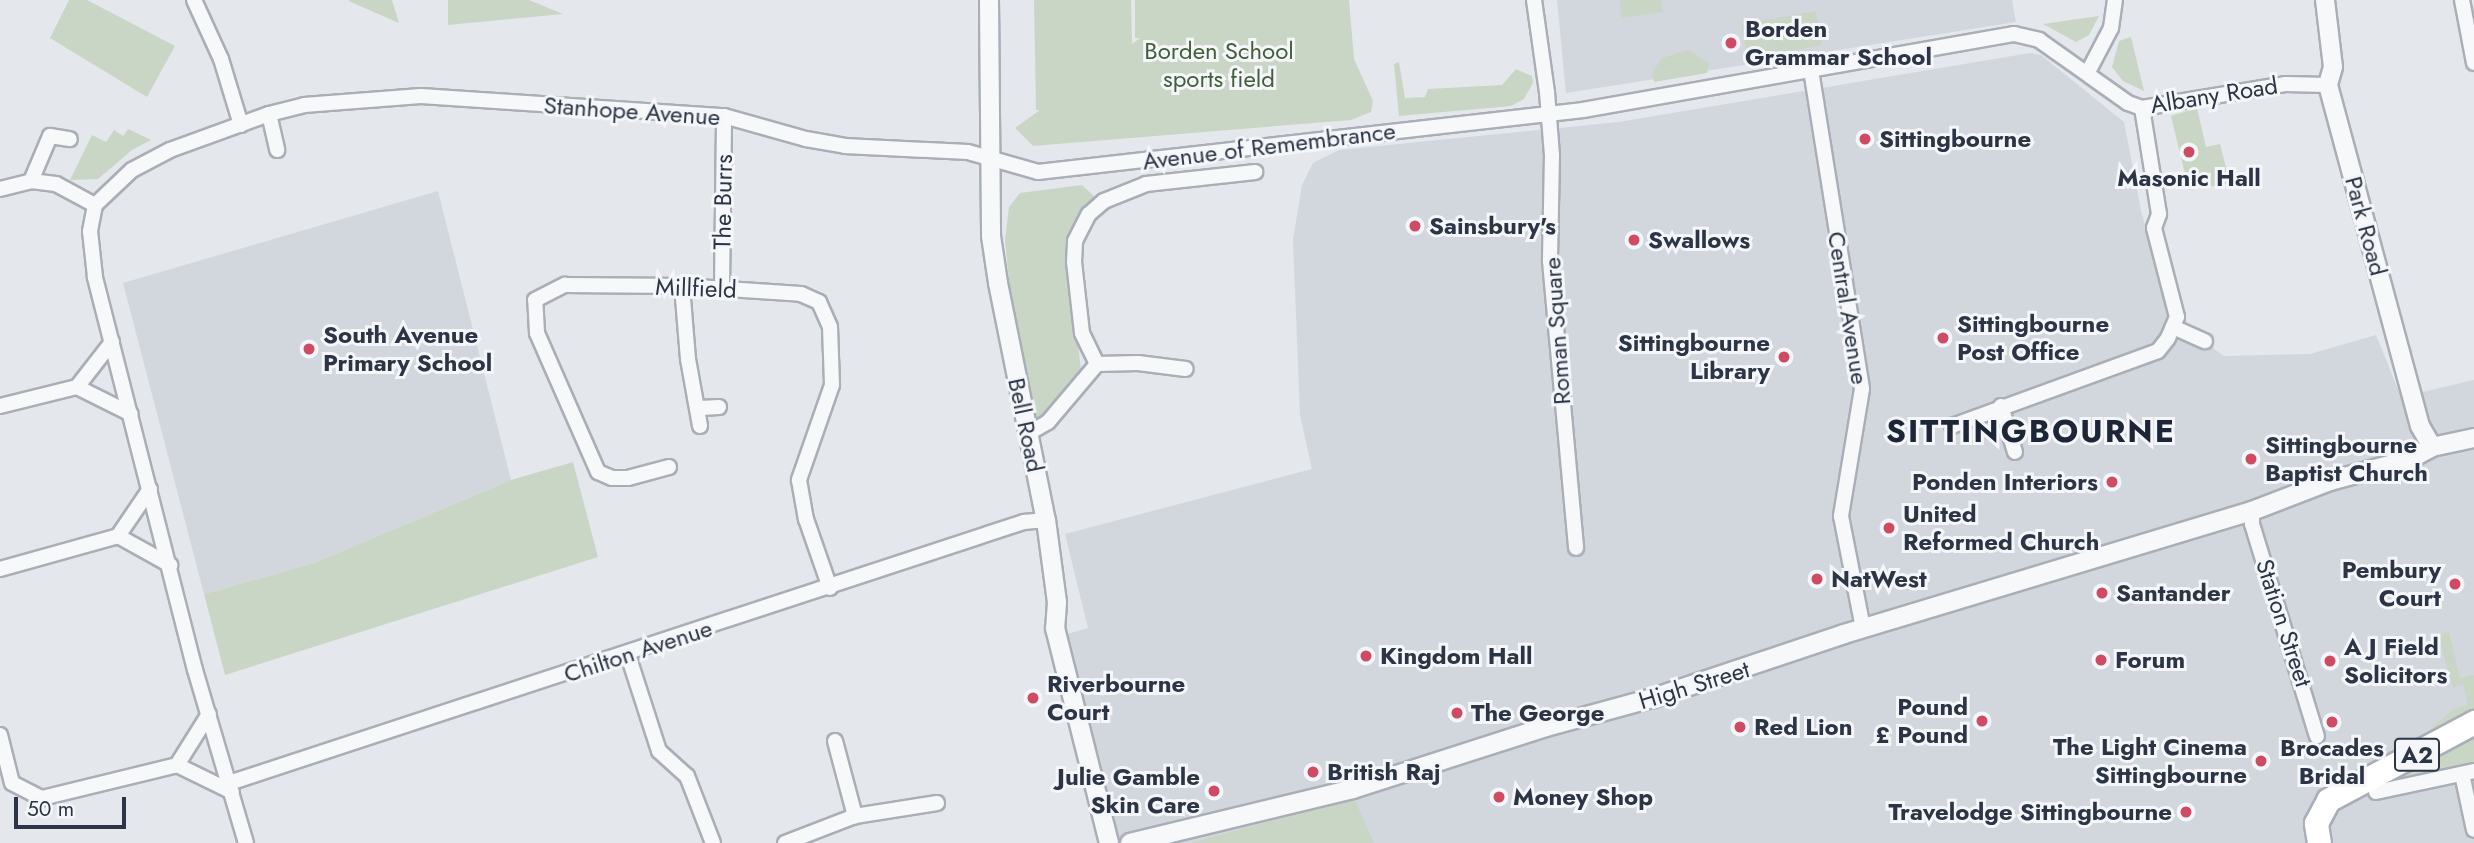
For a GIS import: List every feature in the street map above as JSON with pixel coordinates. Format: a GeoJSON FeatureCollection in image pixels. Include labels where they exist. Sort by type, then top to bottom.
{"type":"FeatureCollection","features":[{"type":"Feature","properties":{"kind":"main road","name":"A2"},"geometry":{"type":"LineString","coordinates":[[2319,843],[2316,823],[2328,800],[2473,723]]}},
{"type":"Feature","properties":{"kind":"street"},"geometry":{"type":"LineString","coordinates":[[194,0],[221,59],[241,125]]}},
{"type":"Feature","properties":{"kind":"street","name":"Bell Road"},"geometry":{"type":"LineString","coordinates":[[989,0],[993,159],[991,236],[1004,324],[1046,520],[1057,603],[1055,628],[1109,843]]}},
{"type":"Feature","properties":{"kind":"street"},"geometry":{"type":"LineString","coordinates":[[1534,0],[1546,114]]}},
{"type":"Feature","properties":{"kind":"street"},"geometry":{"type":"LineString","coordinates":[[2088,72],[2112,28],[2115,0]]}},
{"type":"Feature","properties":{"kind":"street","name":"Park Road"},"geometry":{"type":"LineString","coordinates":[[2325,0],[2333,67],[2328,85],[2420,426],[2432,447]]}},
{"type":"Feature","properties":{"kind":"street"},"geometry":{"type":"LineString","coordinates":[[2462,0],[2474,63]]}},
{"type":"Feature","properties":{"kind":"street","name":"Avenue of Remembrance"},"geometry":{"type":"LineString","coordinates":[[993,159],[1038,172],[1546,114],[2014,34],[2039,40],[2107,86]]}},
{"type":"Feature","properties":{"kind":"street","name":"Central Avenue"},"geometry":{"type":"LineString","coordinates":[[1811,70],[1863,389],[1860,421],[1845,483],[1842,531],[1863,628]]}},
{"type":"Feature","properties":{"kind":"street","name":"Albany Road"},"geometry":{"type":"LineString","coordinates":[[2107,86],[2128,103],[2142,108],[2285,84],[2328,85]]}},
{"type":"Feature","properties":{"kind":"street","name":"Stanhope Avenue"},"geometry":{"type":"LineString","coordinates":[[95,205],[117,181],[148,160],[269,114],[304,104],[421,96],[724,116],[845,146],[968,152],[993,159]]}},
{"type":"Feature","properties":{"kind":"street"},"geometry":{"type":"LineString","coordinates":[[1952,426],[2158,351],[2173,327],[2177,317],[2154,228],[2159,214],[2142,108]]}},
{"type":"Feature","properties":{"kind":"street"},"geometry":{"type":"LineString","coordinates":[[269,114],[275,150]]}},
{"type":"Feature","properties":{"kind":"street","name":"Roman Square"},"geometry":{"type":"LineString","coordinates":[[1546,114],[1552,155],[1550,261],[1558,387],[1576,548]]}},
{"type":"Feature","properties":{"kind":"street","name":"The Burrs"},"geometry":{"type":"LineString","coordinates":[[722,287],[724,116]]}},
{"type":"Feature","properties":{"kind":"street"},"geometry":{"type":"LineString","coordinates":[[31,181],[50,136],[71,139]]}},
{"type":"Feature","properties":{"kind":"street"},"geometry":{"type":"LineString","coordinates":[[1097,364],[1082,333],[1074,262],[1074,241],[1088,214],[1104,201],[1146,184],[1255,172]]}},
{"type":"Feature","properties":{"kind":"street"},"geometry":{"type":"LineString","coordinates":[[0,190],[31,181],[56,184],[95,205],[90,231],[95,276],[209,714],[246,843]]}},
{"type":"Feature","properties":{"kind":"street","name":"Millfield"},"geometry":{"type":"LineString","coordinates":[[669,467],[628,478],[612,478],[598,472],[546,357],[534,315],[536,300],[565,285],[722,287],[801,294],[826,311],[832,385],[799,480],[806,519],[830,588]]}},
{"type":"Feature","properties":{"kind":"street"},"geometry":{"type":"LineString","coordinates":[[682,286],[689,328],[688,359],[700,408],[701,426]]}},
{"type":"Feature","properties":{"kind":"street"},"geometry":{"type":"LineString","coordinates":[[2173,327],[2205,341]]}},
{"type":"Feature","properties":{"kind":"street"},"geometry":{"type":"LineString","coordinates":[[0,406],[77,387],[112,342]]}},
{"type":"Feature","properties":{"kind":"street"},"geometry":{"type":"LineString","coordinates":[[1029,433],[1048,422],[1097,364],[1138,363],[1185,369]]}},
{"type":"Feature","properties":{"kind":"street"},"geometry":{"type":"LineString","coordinates":[[77,387],[131,414]]}},
{"type":"Feature","properties":{"kind":"street"},"geometry":{"type":"LineString","coordinates":[[2001,406],[2015,452]]}},
{"type":"Feature","properties":{"kind":"street"},"geometry":{"type":"LineString","coordinates":[[700,408],[719,407]]}},
{"type":"Feature","properties":{"kind":"street","name":"High Street"},"geometry":{"type":"LineString","coordinates":[[1130,843],[1353,789],[1546,727],[1653,698],[1863,628],[2252,511],[2330,481],[2408,460],[2432,447],[2474,438]]}},
{"type":"Feature","properties":{"kind":"street"},"geometry":{"type":"LineString","coordinates":[[0,569],[118,536],[150,489]]}},
{"type":"Feature","properties":{"kind":"street","name":"Station Street"},"geometry":{"type":"LineString","coordinates":[[2252,511],[2252,524],[2317,736]]}},
{"type":"Feature","properties":{"kind":"street","name":"Chilton Avenue"},"geometry":{"type":"LineString","coordinates":[[230,788],[1024,522],[1046,520]]}},
{"type":"Feature","properties":{"kind":"street"},"geometry":{"type":"LineString","coordinates":[[118,536],[170,565]]}},
{"type":"Feature","properties":{"kind":"street"},"geometry":{"type":"LineString","coordinates":[[628,655],[659,751],[687,776],[713,843]]}},
{"type":"Feature","properties":{"kind":"street"},"geometry":{"type":"LineString","coordinates":[[177,765],[209,714]]}},
{"type":"Feature","properties":{"kind":"street"},"geometry":{"type":"LineString","coordinates":[[0,735],[12,783],[42,799],[177,765],[230,788]]}},
{"type":"Feature","properties":{"kind":"street"},"geometry":{"type":"LineString","coordinates":[[834,742],[855,816]]}},
{"type":"Feature","properties":{"kind":"street"},"geometry":{"type":"LineString","coordinates":[[2375,792],[2468,772],[2474,830]]}},
{"type":"Feature","properties":{"kind":"street"},"geometry":{"type":"LineString","coordinates":[[785,843],[812,839],[855,816],[937,803]]}},
{"type":"Feature","properties":{"kind":"shaded area","name":"Borden Grammar School"},"geometry":{"type":"Polygon","coordinates":[[[1557,0],[2012,0],[2016,22],[1566,93],[1557,0]]]}},
{"type":"Feature","properties":{"kind":"shaded area"},"geometry":{"type":"Polygon","coordinates":[[[2030,53],[2041,55],[2124,122],[2141,211],[2171,317],[2224,356],[2310,354],[2376,335],[2401,397],[2474,380],[2474,843],[1119,843],[1064,635],[1088,628],[1065,534],[1312,469],[1300,415],[1293,240],[1302,185],[1313,163],[1339,150],[1619,122],[2030,53]]]}},
{"type":"Feature","properties":{"kind":"shaded area","name":"South Avenue Primary School"},"geometry":{"type":"Polygon","coordinates":[[[438,191],[511,480],[314,563],[204,594],[123,283],[438,191]]]}},
{"type":"Feature","properties":{"kind":"green space"},"geometry":{"type":"Polygon","coordinates":[[[69,0],[87,0],[175,46],[147,97],[50,38],[69,0]]]}},
{"type":"Feature","properties":{"kind":"green space"},"geometry":{"type":"Polygon","coordinates":[[[348,0],[392,0],[399,23],[353,3],[348,0]]]}},
{"type":"Feature","properties":{"kind":"green space"},"geometry":{"type":"Polygon","coordinates":[[[448,0],[529,0],[563,14],[448,25],[448,0]]]}},
{"type":"Feature","properties":{"kind":"green space","name":"Borden School sports field"},"geometry":{"type":"Polygon","coordinates":[[[1034,0],[1131,0],[1132,44],[1140,38],[1135,38],[1135,0],[1349,0],[1354,59],[1373,101],[1371,112],[1351,120],[1033,146],[1015,128],[1040,110],[1036,110],[1034,0]]]}},
{"type":"Feature","properties":{"kind":"green space"},"geometry":{"type":"Polygon","coordinates":[[[1619,0],[1661,0],[1663,12],[1622,18],[1619,0]]]}},
{"type":"Feature","properties":{"kind":"green space"},"geometry":{"type":"Polygon","coordinates":[[[1816,11],[1822,45],[1747,59],[1741,24],[1816,11]]]}},
{"type":"Feature","properties":{"kind":"green space"},"geometry":{"type":"Polygon","coordinates":[[[2099,16],[2089,35],[2076,42],[2043,24],[2099,16]]]}},
{"type":"Feature","properties":{"kind":"green space"},"geometry":{"type":"Polygon","coordinates":[[[2131,37],[2144,91],[2123,81],[2112,67],[2119,41],[2131,37]]]}},
{"type":"Feature","properties":{"kind":"green space"},"geometry":{"type":"Polygon","coordinates":[[[1688,50],[1709,63],[1707,73],[1654,82],[1652,73],[1662,58],[1688,50]]]}},
{"type":"Feature","properties":{"kind":"green space"},"geometry":{"type":"Polygon","coordinates":[[[1399,62],[1405,98],[1425,97],[1428,89],[1502,85],[1516,69],[1532,76],[1533,83],[1524,99],[1511,106],[1399,116],[1394,64],[1399,62]]]}},
{"type":"Feature","properties":{"kind":"green space"},"geometry":{"type":"Polygon","coordinates":[[[2197,108],[2206,147],[2220,144],[2230,183],[2189,190],[2171,116],[2197,108]]]}},
{"type":"Feature","properties":{"kind":"green space"},"geometry":{"type":"Polygon","coordinates":[[[128,129],[151,140],[132,150],[98,179],[70,180],[92,135],[106,142],[114,130],[123,136],[128,129]]]}},
{"type":"Feature","properties":{"kind":"green space"},"geometry":{"type":"Polygon","coordinates":[[[1082,185],[1096,198],[1079,220],[1074,301],[1081,372],[1078,384],[1037,423],[1010,291],[1005,240],[1009,207],[1020,193],[1082,185]]]}},
{"type":"Feature","properties":{"kind":"green space"},"geometry":{"type":"Polygon","coordinates":[[[573,462],[598,557],[225,675],[204,594],[314,563],[511,480],[573,462]]]}},
{"type":"Feature","properties":{"kind":"green space"},"geometry":{"type":"Polygon","coordinates":[[[2449,632],[2460,678],[2474,675],[2474,710],[2417,741],[2453,709],[2468,705],[2463,685],[2453,687],[2441,646],[2440,634],[2449,632]]]}},
{"type":"Feature","properties":{"kind":"green space"},"geometry":{"type":"Polygon","coordinates":[[[2474,733],[2474,765],[2393,781],[2442,755],[2474,733]]]}},
{"type":"Feature","properties":{"kind":"green space"},"geometry":{"type":"Polygon","coordinates":[[[1354,798],[1374,843],[1190,843],[1354,798]]]}},
{"type":"Feature","properties":{"kind":"place","name":"Borden Grammar School"},"geometry":{"type":"Point","coordinates":[1731,43]}},
{"type":"Feature","properties":{"kind":"place","name":"Sittingbourne"},"geometry":{"type":"Point","coordinates":[1865,139]}},
{"type":"Feature","properties":{"kind":"place","name":"Masonic Hall"},"geometry":{"type":"Point","coordinates":[2189,152]}},
{"type":"Feature","properties":{"kind":"place","name":"Sainsbury's"},"geometry":{"type":"Point","coordinates":[1415,226]}},
{"type":"Feature","properties":{"kind":"place","name":"Swallows"},"geometry":{"type":"Point","coordinates":[1634,240]}},
{"type":"Feature","properties":{"kind":"place","name":"Sittingbourne Post Office"},"geometry":{"type":"Point","coordinates":[1943,338]}},
{"type":"Feature","properties":{"kind":"place","name":"South Avenue Primary School"},"geometry":{"type":"Point","coordinates":[309,349]}},
{"type":"Feature","properties":{"kind":"place","name":"Sittingbourne Library"},"geometry":{"type":"Point","coordinates":[1784,357]}},
{"type":"Feature","properties":{"kind":"place","name":"Sittingbourne Baptist Church"},"geometry":{"type":"Point","coordinates":[2251,459]}},
{"type":"Feature","properties":{"kind":"place","name":"Ponden Interiors"},"geometry":{"type":"Point","coordinates":[2112,482]}},
{"type":"Feature","properties":{"kind":"place","name":"United Reformed Church"},"geometry":{"type":"Point","coordinates":[1889,528]}},
{"type":"Feature","properties":{"kind":"place","name":"NatWest"},"geometry":{"type":"Point","coordinates":[1817,579]}},
{"type":"Feature","properties":{"kind":"place","name":"Pembury Court"},"geometry":{"type":"Point","coordinates":[2455,584]}},
{"type":"Feature","properties":{"kind":"place","name":"Santander"},"geometry":{"type":"Point","coordinates":[2102,593]}},
{"type":"Feature","properties":{"kind":"place","name":"Kingdom Hall"},"geometry":{"type":"Point","coordinates":[1366,656]}},
{"type":"Feature","properties":{"kind":"place","name":"Forum"},"geometry":{"type":"Point","coordinates":[2101,660]}},
{"type":"Feature","properties":{"kind":"place","name":"A J Field Solicitors"},"geometry":{"type":"Point","coordinates":[2330,661]}},
{"type":"Feature","properties":{"kind":"place","name":"Riverbourne Court"},"geometry":{"type":"Point","coordinates":[1033,698]}},
{"type":"Feature","properties":{"kind":"place","name":"The George"},"geometry":{"type":"Point","coordinates":[1457,713]}},
{"type":"Feature","properties":{"kind":"place","name":"Pound £ Pound"},"geometry":{"type":"Point","coordinates":[1982,721]}},
{"type":"Feature","properties":{"kind":"place","name":"Brocades Bridal"},"geometry":{"type":"Point","coordinates":[2332,722]}},
{"type":"Feature","properties":{"kind":"place","name":"Red Lion"},"geometry":{"type":"Point","coordinates":[1740,727]}},
{"type":"Feature","properties":{"kind":"place","name":"The Light Cinema Sittingbourne"},"geometry":{"type":"Point","coordinates":[2261,761]}},
{"type":"Feature","properties":{"kind":"place","name":"British Raj"},"geometry":{"type":"Point","coordinates":[1313,772]}},
{"type":"Feature","properties":{"kind":"place","name":"Julie Gamble Skin Care"},"geometry":{"type":"Point","coordinates":[1214,791]}},
{"type":"Feature","properties":{"kind":"place","name":"Money Shop"},"geometry":{"type":"Point","coordinates":[1499,797]}},
{"type":"Feature","properties":{"kind":"place","name":"Travelodge Sittingbourne"},"geometry":{"type":"Point","coordinates":[2186,812]}},
{"type":"Feature","properties":{"kind":"district","name":"SITTINGBOURNE"},"geometry":{"type":"Point","coordinates":[2031,431]}}]}
